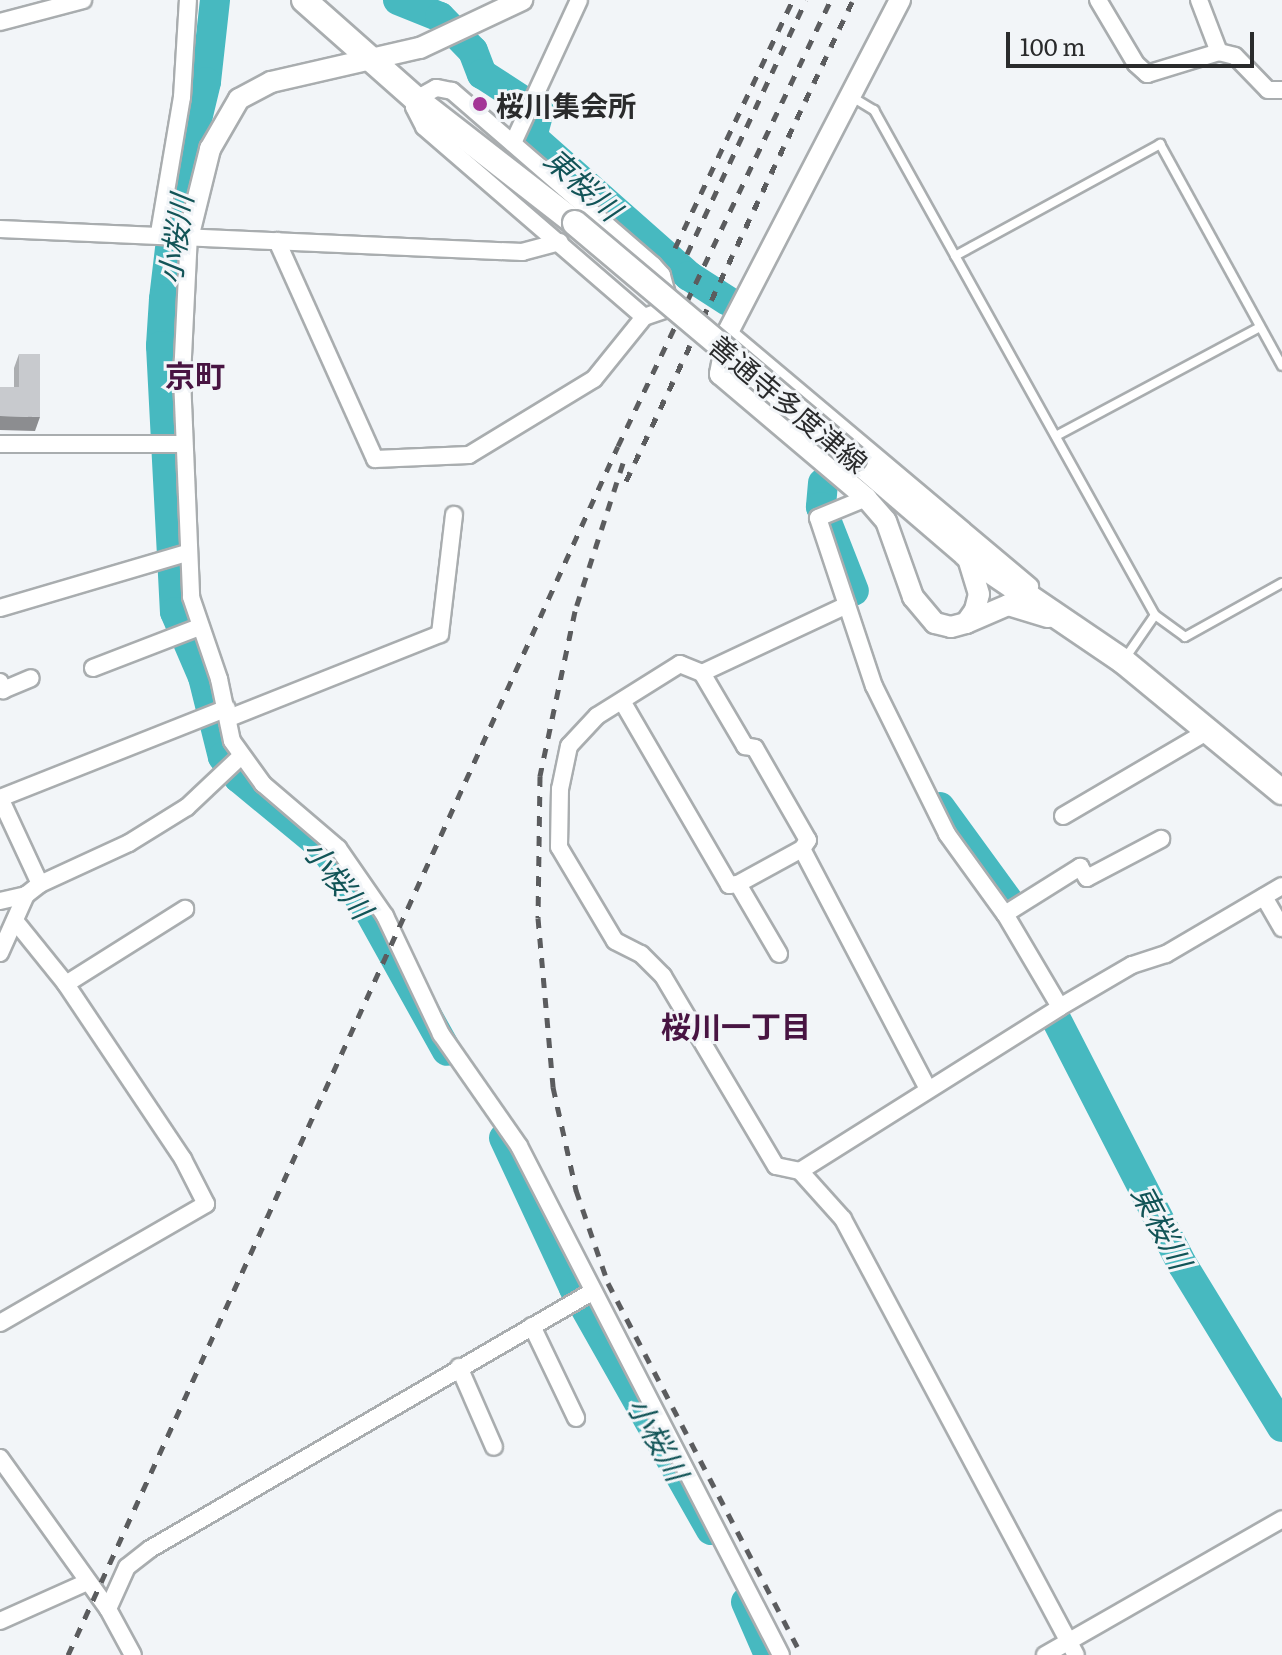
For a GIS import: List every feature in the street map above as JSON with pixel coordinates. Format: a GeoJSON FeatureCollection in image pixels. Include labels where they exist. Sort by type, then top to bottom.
{"type":"FeatureCollection","features":[{"type":"Feature","properties":{"kind":"main road","name":"善通寺多度津線"},"geometry":{"type":"LineString","coordinates":[[304,0],[568,233],[854,458],[967,555],[1123,661],[1282,792]]}},
{"type":"Feature","properties":{"kind":"street"},"geometry":{"type":"LineString","coordinates":[[0,22],[83,0]]}},
{"type":"Feature","properties":{"kind":"street"},"geometry":{"type":"LineString","coordinates":[[160,233],[182,97],[188,0]]}},
{"type":"Feature","properties":{"kind":"street"},"geometry":{"type":"LineString","coordinates":[[522,0],[433,42],[271,82],[239,99],[210,149],[184,234],[174,444],[179,555],[233,763],[330,839],[385,916],[441,1034],[513,1137],[581,1298],[781,1655]]}},
{"type":"Feature","properties":{"kind":"street"},"geometry":{"type":"LineString","coordinates":[[513,143],[579,0]]}},
{"type":"Feature","properties":{"kind":"street"},"geometry":{"type":"LineString","coordinates":[[900,0],[728,332],[720,374],[725,382],[866,498],[886,521],[923,614],[951,627],[1008,605],[1071,627]]}},
{"type":"Feature","properties":{"kind":"street"},"geometry":{"type":"LineString","coordinates":[[1098,0],[1136,64],[1147,74],[1219,52],[1235,56],[1268,90],[1282,90]]}},
{"type":"Feature","properties":{"kind":"street"},"geometry":{"type":"LineString","coordinates":[[1201,1],[1219,52]]}},
{"type":"Feature","properties":{"kind":"street"},"geometry":{"type":"LineString","coordinates":[[277,241],[375,459],[469,455],[594,379],[644,317],[664,310],[668,298],[662,275],[653,265],[452,91],[436,88],[416,99]]}},
{"type":"Feature","properties":{"kind":"street"},"geometry":{"type":"LineString","coordinates":[[0,229],[184,234],[522,252],[568,233],[644,317]]}},
{"type":"Feature","properties":{"kind":"street"},"geometry":{"type":"LineString","coordinates":[[728,332],[1071,627]]}},
{"type":"Feature","properties":{"kind":"street"},"geometry":{"type":"LineString","coordinates":[[0,444],[174,444]]}},
{"type":"Feature","properties":{"kind":"street"},"geometry":{"type":"LineString","coordinates":[[866,498],[825,515],[847,605],[900,746],[947,834],[1005,914],[1060,1007]]}},
{"type":"Feature","properties":{"kind":"street"},"geometry":{"type":"LineString","coordinates":[[40,884],[0,798],[440,634],[454,515]]}},
{"type":"Feature","properties":{"kind":"street"},"geometry":{"type":"LineString","coordinates":[[0,608],[179,555]]}},
{"type":"Feature","properties":{"kind":"street"},"geometry":{"type":"LineString","coordinates":[[966,623],[979,594],[967,555]]}},
{"type":"Feature","properties":{"kind":"street"},"geometry":{"type":"LineString","coordinates":[[702,673],[847,605]]}},
{"type":"Feature","properties":{"kind":"street"},"geometry":{"type":"LineString","coordinates":[[93,668],[196,629]]}},
{"type":"Feature","properties":{"kind":"street"},"geometry":{"type":"LineString","coordinates":[[622,701],[729,885],[738,884],[802,849],[808,840],[755,748],[745,746],[702,673],[680,664],[597,716],[569,746],[560,789],[559,847],[615,941],[641,954],[663,976],[776,1166],[800,1171],[843,1219],[881,1283],[936,1401],[1072,1648]]}},
{"type":"Feature","properties":{"kind":"street"},"geometry":{"type":"LineString","coordinates":[[0,682],[3,690],[31,678]]}},
{"type":"Feature","properties":{"kind":"street"},"geometry":{"type":"LineString","coordinates":[[1063,816],[1208,731]]}},
{"type":"Feature","properties":{"kind":"street"},"geometry":{"type":"LineString","coordinates":[[0,901],[26,895],[40,884],[129,843],[187,807],[233,763]]}},
{"type":"Feature","properties":{"kind":"street"},"geometry":{"type":"LineString","coordinates":[[1005,914],[1080,867],[1087,878],[1161,839]]}},
{"type":"Feature","properties":{"kind":"street"},"geometry":{"type":"LineString","coordinates":[[802,849],[928,1089]]}},
{"type":"Feature","properties":{"kind":"street"},"geometry":{"type":"LineString","coordinates":[[738,884],[779,954]]}},
{"type":"Feature","properties":{"kind":"street"},"geometry":{"type":"LineString","coordinates":[[800,1171],[1060,1007],[1132,965],[1166,954],[1282,886]]}},
{"type":"Feature","properties":{"kind":"street"},"geometry":{"type":"LineString","coordinates":[[0,953],[26,895]]}},
{"type":"Feature","properties":{"kind":"street"},"geometry":{"type":"LineString","coordinates":[[1264,897],[1282,928]]}},
{"type":"Feature","properties":{"kind":"street"},"geometry":{"type":"LineString","coordinates":[[66,984],[185,909]]}},
{"type":"Feature","properties":{"kind":"street"},"geometry":{"type":"LineString","coordinates":[[0,1323],[206,1204],[183,1159],[66,984],[16,922]]}},
{"type":"Feature","properties":{"kind":"street"},"geometry":{"type":"LineString","coordinates":[[108,1609],[127,1567],[150,1549],[581,1298]]}},
{"type":"Feature","properties":{"kind":"street"},"geometry":{"type":"LineString","coordinates":[[532,1326],[576,1418]]}},
{"type":"Feature","properties":{"kind":"street"},"geometry":{"type":"LineString","coordinates":[[459,1367],[494,1447]]}},
{"type":"Feature","properties":{"kind":"street"},"geometry":{"type":"LineString","coordinates":[[0,1458],[108,1609],[133,1655]]}},
{"type":"Feature","properties":{"kind":"street"},"geometry":{"type":"LineString","coordinates":[[1045,1655],[1072,1648],[1282,1519]]}},
{"type":"Feature","properties":{"kind":"street"},"geometry":{"type":"LineString","coordinates":[[0,1621],[87,1582]]}},
{"type":"Feature","properties":{"kind":"lane"},"geometry":{"type":"LineString","coordinates":[[850,96],[874,110],[1155,615],[1185,637],[1282,583]]}},
{"type":"Feature","properties":{"kind":"lane"},"geometry":{"type":"LineString","coordinates":[[955,256],[1160,144],[1282,366]]}},
{"type":"Feature","properties":{"kind":"lane"},"geometry":{"type":"LineString","coordinates":[[1056,436],[1260,327]]}},
{"type":"Feature","properties":{"kind":"lane"},"geometry":{"type":"LineString","coordinates":[[1123,661],[1155,615]]}},
{"type":"Feature","properties":{"kind":"building"},"geometry":{"type":"Polygon","coordinates":[[[19,354],[40,354],[40,417],[0,416],[0,387],[19,387],[19,354]]]}},
{"type":"Feature","properties":{"kind":"waterway","name":"小桜川"},"geometry":{"type":"LineString","coordinates":[[215,0],[206,82],[174,215],[164,299],[161,346],[175,612],[203,677],[223,757],[239,778],[324,848],[369,911],[447,1051]]}},
{"type":"Feature","properties":{"kind":"waterway","name":"東桜川"},"geometry":{"type":"LineString","coordinates":[[398,0],[440,17],[473,51],[482,74],[539,111],[532,137],[689,276],[728,301]]}},
{"type":"Feature","properties":{"kind":"waterway","name":"東桜川"},"geometry":{"type":"LineString","coordinates":[[823,483],[821,507],[854,591]]}},
{"type":"Feature","properties":{"kind":"waterway","name":"東桜川"},"geometry":{"type":"LineString","coordinates":[[940,807],[1009,902]]}},
{"type":"Feature","properties":{"kind":"waterway","name":"東桜川"},"geometry":{"type":"LineString","coordinates":[[1056,1019],[1182,1264],[1282,1427]]}},
{"type":"Feature","properties":{"kind":"waterway","name":"小桜川"},"geometry":{"type":"LineString","coordinates":[[504,1138],[574,1288],[711,1530]]}},
{"type":"Feature","properties":{"kind":"waterway","name":"小桜川"},"geometry":{"type":"LineString","coordinates":[[746,1602],[769,1655]]}},
{"type":"Feature","properties":{"kind":"railway"},"geometry":{"type":"LineString","coordinates":[[675,248],[793,0]]}},
{"type":"Feature","properties":{"kind":"railway"},"geometry":{"type":"LineString","coordinates":[[687,254],[806,0]]}},
{"type":"Feature","properties":{"kind":"railway"},"geometry":{"type":"LineString","coordinates":[[68,1655],[618,446],[831,0]]}},
{"type":"Feature","properties":{"kind":"railway"},"geometry":{"type":"LineString","coordinates":[[626,481],[853,0]]}},
{"type":"Feature","properties":{"kind":"railway"},"geometry":{"type":"LineString","coordinates":[[623,463],[575,611],[540,776],[538,918],[553,1087],[576,1190],[608,1283],[802,1655]]}},
{"type":"Feature","properties":{"kind":"place","name":"桜川集会所"},"geometry":{"type":"Point","coordinates":[480,104]}},
{"type":"Feature","properties":{"kind":"district","name":"京町"},"geometry":{"type":"Point","coordinates":[195,374]}},
{"type":"Feature","properties":{"kind":"district","name":"桜川一丁目"},"geometry":{"type":"Point","coordinates":[736,1025]}}]}
